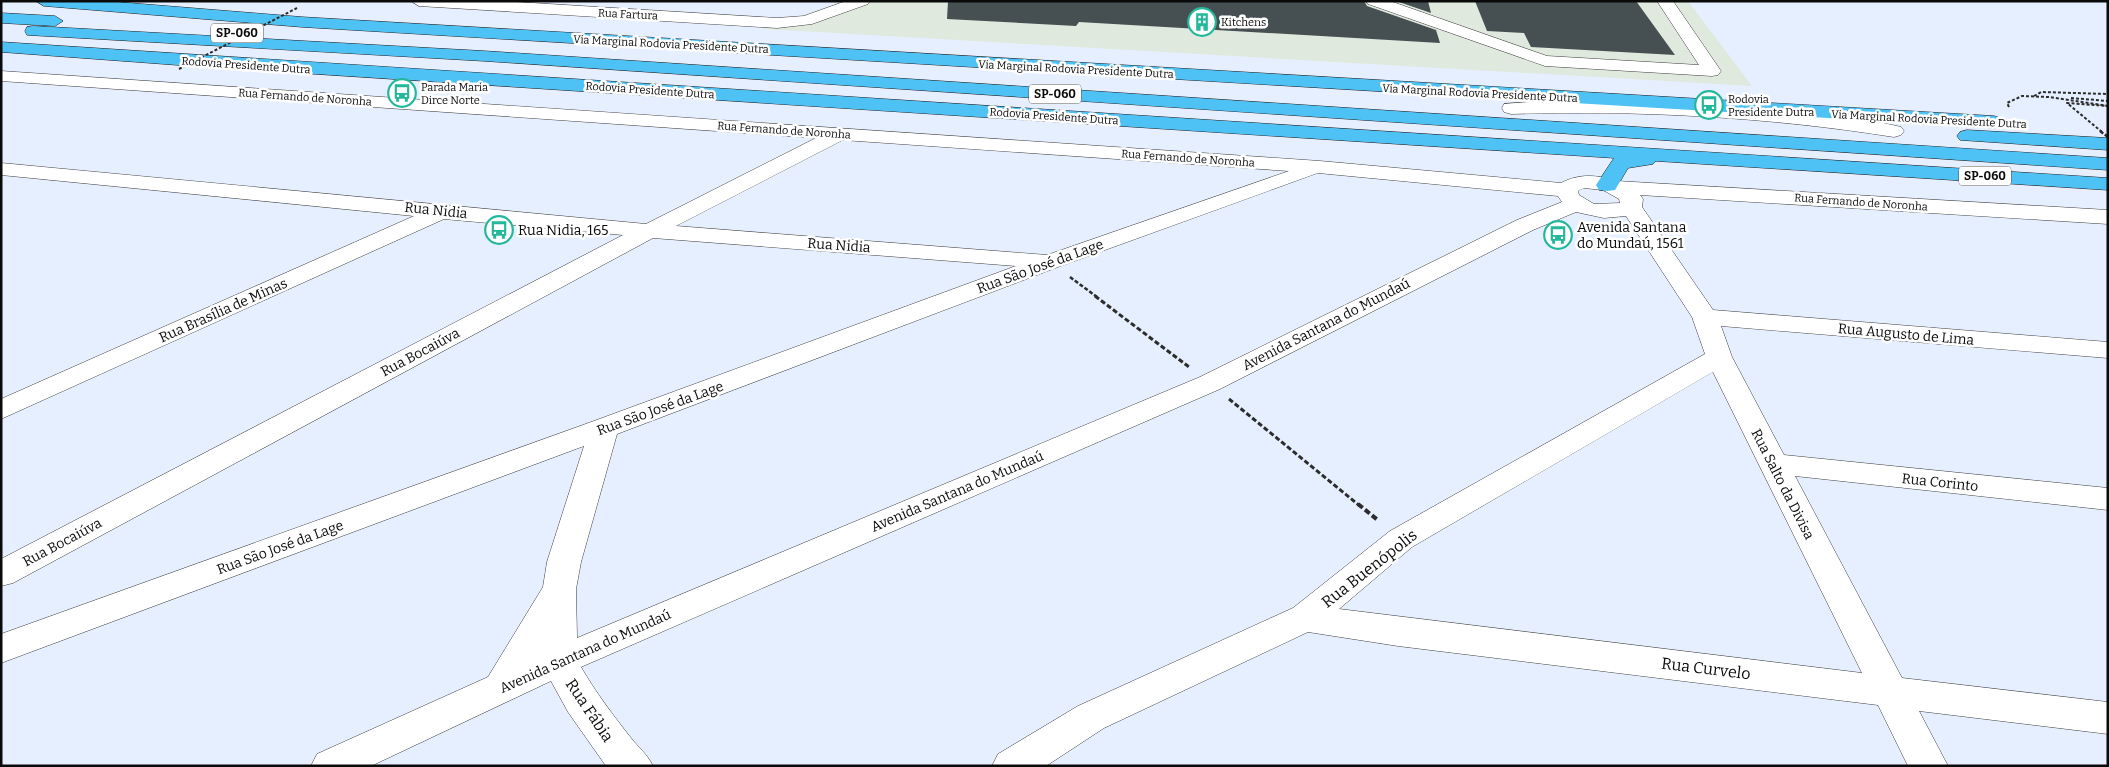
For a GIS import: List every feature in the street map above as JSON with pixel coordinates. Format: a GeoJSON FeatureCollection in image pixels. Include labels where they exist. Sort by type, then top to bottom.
{"type":"FeatureCollection","features":[{"type":"Feature","properties":{"kind":"highway","name":"Via Marginal Rodovia Presidente Dutra"},"geometry":{"type":"LineString","coordinates":[[44,1],[349,25],[2108,129]]}},
{"type":"Feature","properties":{"kind":"highway"},"geometry":{"type":"LineString","coordinates":[[169,1],[265,10],[349,25]]}},
{"type":"Feature","properties":{"kind":"highway"},"geometry":{"type":"LineString","coordinates":[[1,6],[96,10],[129,8]]}},
{"type":"Feature","properties":{"kind":"highway","name":"SP-060"},"geometry":{"type":"LineString","coordinates":[[1,18],[2108,144]]}},
{"type":"Feature","properties":{"kind":"highway","name":"Rodovia Presidente Dutra"},"geometry":{"type":"LineString","coordinates":[[1,29],[494,56],[2108,164]]}},
{"type":"Feature","properties":{"kind":"highway","name":"Rodovia Presidente Dutra"},"geometry":{"type":"LineString","coordinates":[[1,47],[319,79],[400,85],[630,89],[2108,184]]}},
{"type":"Feature","properties":{"kind":"highway"},"geometry":{"type":"LineString","coordinates":[[1618,193],[1620,163],[1703,158]]}},
{"type":"Feature","properties":{"kind":"highway"},"geometry":{"type":"LineString","coordinates":[[1862,169],[1943,183],[2108,197]]}},
{"type":"Feature","properties":{"kind":"street","name":"Rua Fartura"},"geometry":{"type":"LineString","coordinates":[[418,1],[693,17],[777,24],[806,21],[862,1]]}},
{"type":"Feature","properties":{"kind":"street"},"geometry":{"type":"LineString","coordinates":[[541,9],[568,1]]}},
{"type":"Feature","properties":{"kind":"street"},"geometry":{"type":"LineString","coordinates":[[1374,1],[1545,61],[1712,71],[1665,1]]}},
{"type":"Feature","properties":{"kind":"street"},"geometry":{"type":"LineString","coordinates":[[693,17],[735,4]]}},
{"type":"Feature","properties":{"kind":"street"},"geometry":{"type":"LineString","coordinates":[[1,86],[10,77]]}},
{"type":"Feature","properties":{"kind":"street","name":"Rua Fernando de Noronha"},"geometry":{"type":"LineString","coordinates":[[10,77],[1320,167],[1572,197]]}},
{"type":"Feature","properties":{"kind":"street","name":"Rua Bocaiúva"},"geometry":{"type":"LineString","coordinates":[[1,574],[649,231],[840,134]]}},
{"type":"Feature","properties":{"kind":"street","name":"Rua São José da Lage"},"geometry":{"type":"LineString","coordinates":[[1,649],[1050,262],[1320,167]]}},
{"type":"Feature","properties":{"kind":"street","name":"Rua Nidia"},"geometry":{"type":"LineString","coordinates":[[1,169],[649,231],[1050,262]]}},
{"type":"Feature","properties":{"kind":"street","name":"Avenida Santana do Mundaú"},"geometry":{"type":"LineString","coordinates":[[331,766],[559,661],[1210,383],[1525,225],[1572,197],[1569,186],[1581,182],[1618,193]]}},
{"type":"Feature","properties":{"kind":"street"},"geometry":{"type":"LineString","coordinates":[[1572,197],[1603,212],[1621,212],[1618,193]]}},
{"type":"Feature","properties":{"kind":"street","name":"Rua Fernando de Noronha"},"geometry":{"type":"LineString","coordinates":[[1618,193],[2108,217]]}},
{"type":"Feature","properties":{"kind":"street","name":"Rua Salto da Divisa"},"geometry":{"type":"LineString","coordinates":[[1618,193],[1704,317],[1719,357],[1928,766]]}},
{"type":"Feature","properties":{"kind":"street","name":"Rua Brasília de Minas"},"geometry":{"type":"LineString","coordinates":[[1,410],[445,211]]}},
{"type":"Feature","properties":{"kind":"street","name":"Rua Augusto de Lima"},"geometry":{"type":"LineString","coordinates":[[1704,317],[2108,350]]}},
{"type":"Feature","properties":{"kind":"street","name":"Rua Buenópolis"},"geometry":{"type":"LineString","coordinates":[[1012,766],[1091,717],[1305,618],[1401,540],[1719,357]]}},
{"type":"Feature","properties":{"kind":"street","name":"Rua Fábia"},"geometry":{"type":"LineString","coordinates":[[604,428],[576,518],[559,589],[559,661],[581,701],[620,754],[633,766]]}},
{"type":"Feature","properties":{"kind":"street","name":"Rua Corinto"},"geometry":{"type":"LineString","coordinates":[[1773,464],[2108,499]]}},
{"type":"Feature","properties":{"kind":"street","name":"Rua Fábia"},"geometry":{"type":"LineString","coordinates":[[501,687],[559,589]]}},
{"type":"Feature","properties":{"kind":"street","name":"Rua Curvelo"},"geometry":{"type":"LineString","coordinates":[[1305,618],[1398,632],[1890,690],[2108,718]]}},
{"type":"Feature","properties":{"kind":"path"},"geometry":{"type":"LineString","coordinates":[[185,65],[297,8]]}},
{"type":"Feature","properties":{"kind":"path"},"geometry":{"type":"LineString","coordinates":[[2034,96],[2041,92],[2108,94]]}},
{"type":"Feature","properties":{"kind":"path"},"geometry":{"type":"LineString","coordinates":[[2050,96],[2108,101]]}},
{"type":"Feature","properties":{"kind":"path"},"geometry":{"type":"LineString","coordinates":[[2108,106],[2067,102],[2108,137]]}},
{"type":"Feature","properties":{"kind":"shaded area"},"geometry":{"type":"Polygon","coordinates":[[[843,1],[1688,1],[1752,86],[765,29],[843,1]]]}},
{"type":"Feature","properties":{"kind":"building","name":"Kitchens"},"geometry":{"type":"Polygon","coordinates":[[[948,1],[1364,1],[1367,6],[1436,30],[1440,43],[1079,22],[1076,26],[947,19],[948,1]]]}},
{"type":"Feature","properties":{"kind":"building"},"geometry":{"type":"Polygon","coordinates":[[[1396,1],[1428,1],[1431,13],[1396,1]]]}},
{"type":"Feature","properties":{"kind":"building"},"geometry":{"type":"Polygon","coordinates":[[[1475,1],[1636,1],[1675,55],[1531,47],[1524,33],[1487,31],[1475,1]]]}},
{"type":"Feature","properties":{"kind":"place","name":"Kitchens"},"geometry":{"type":"Point","coordinates":[1202,22]}},
{"type":"Feature","properties":{"kind":"place","name":"Parada Maria Dirce Norte"},"geometry":{"type":"Point","coordinates":[402,93]}},
{"type":"Feature","properties":{"kind":"place","name":"Rodovia Presidente Dutra"},"geometry":{"type":"Point","coordinates":[1709,105]}},
{"type":"Feature","properties":{"kind":"place","name":"Rua Nidia, 165"},"geometry":{"type":"Point","coordinates":[499,230]}},
{"type":"Feature","properties":{"kind":"place","name":"Avenida Santana do Mundaú, 1561"},"geometry":{"type":"Point","coordinates":[1558,235]}}]}
